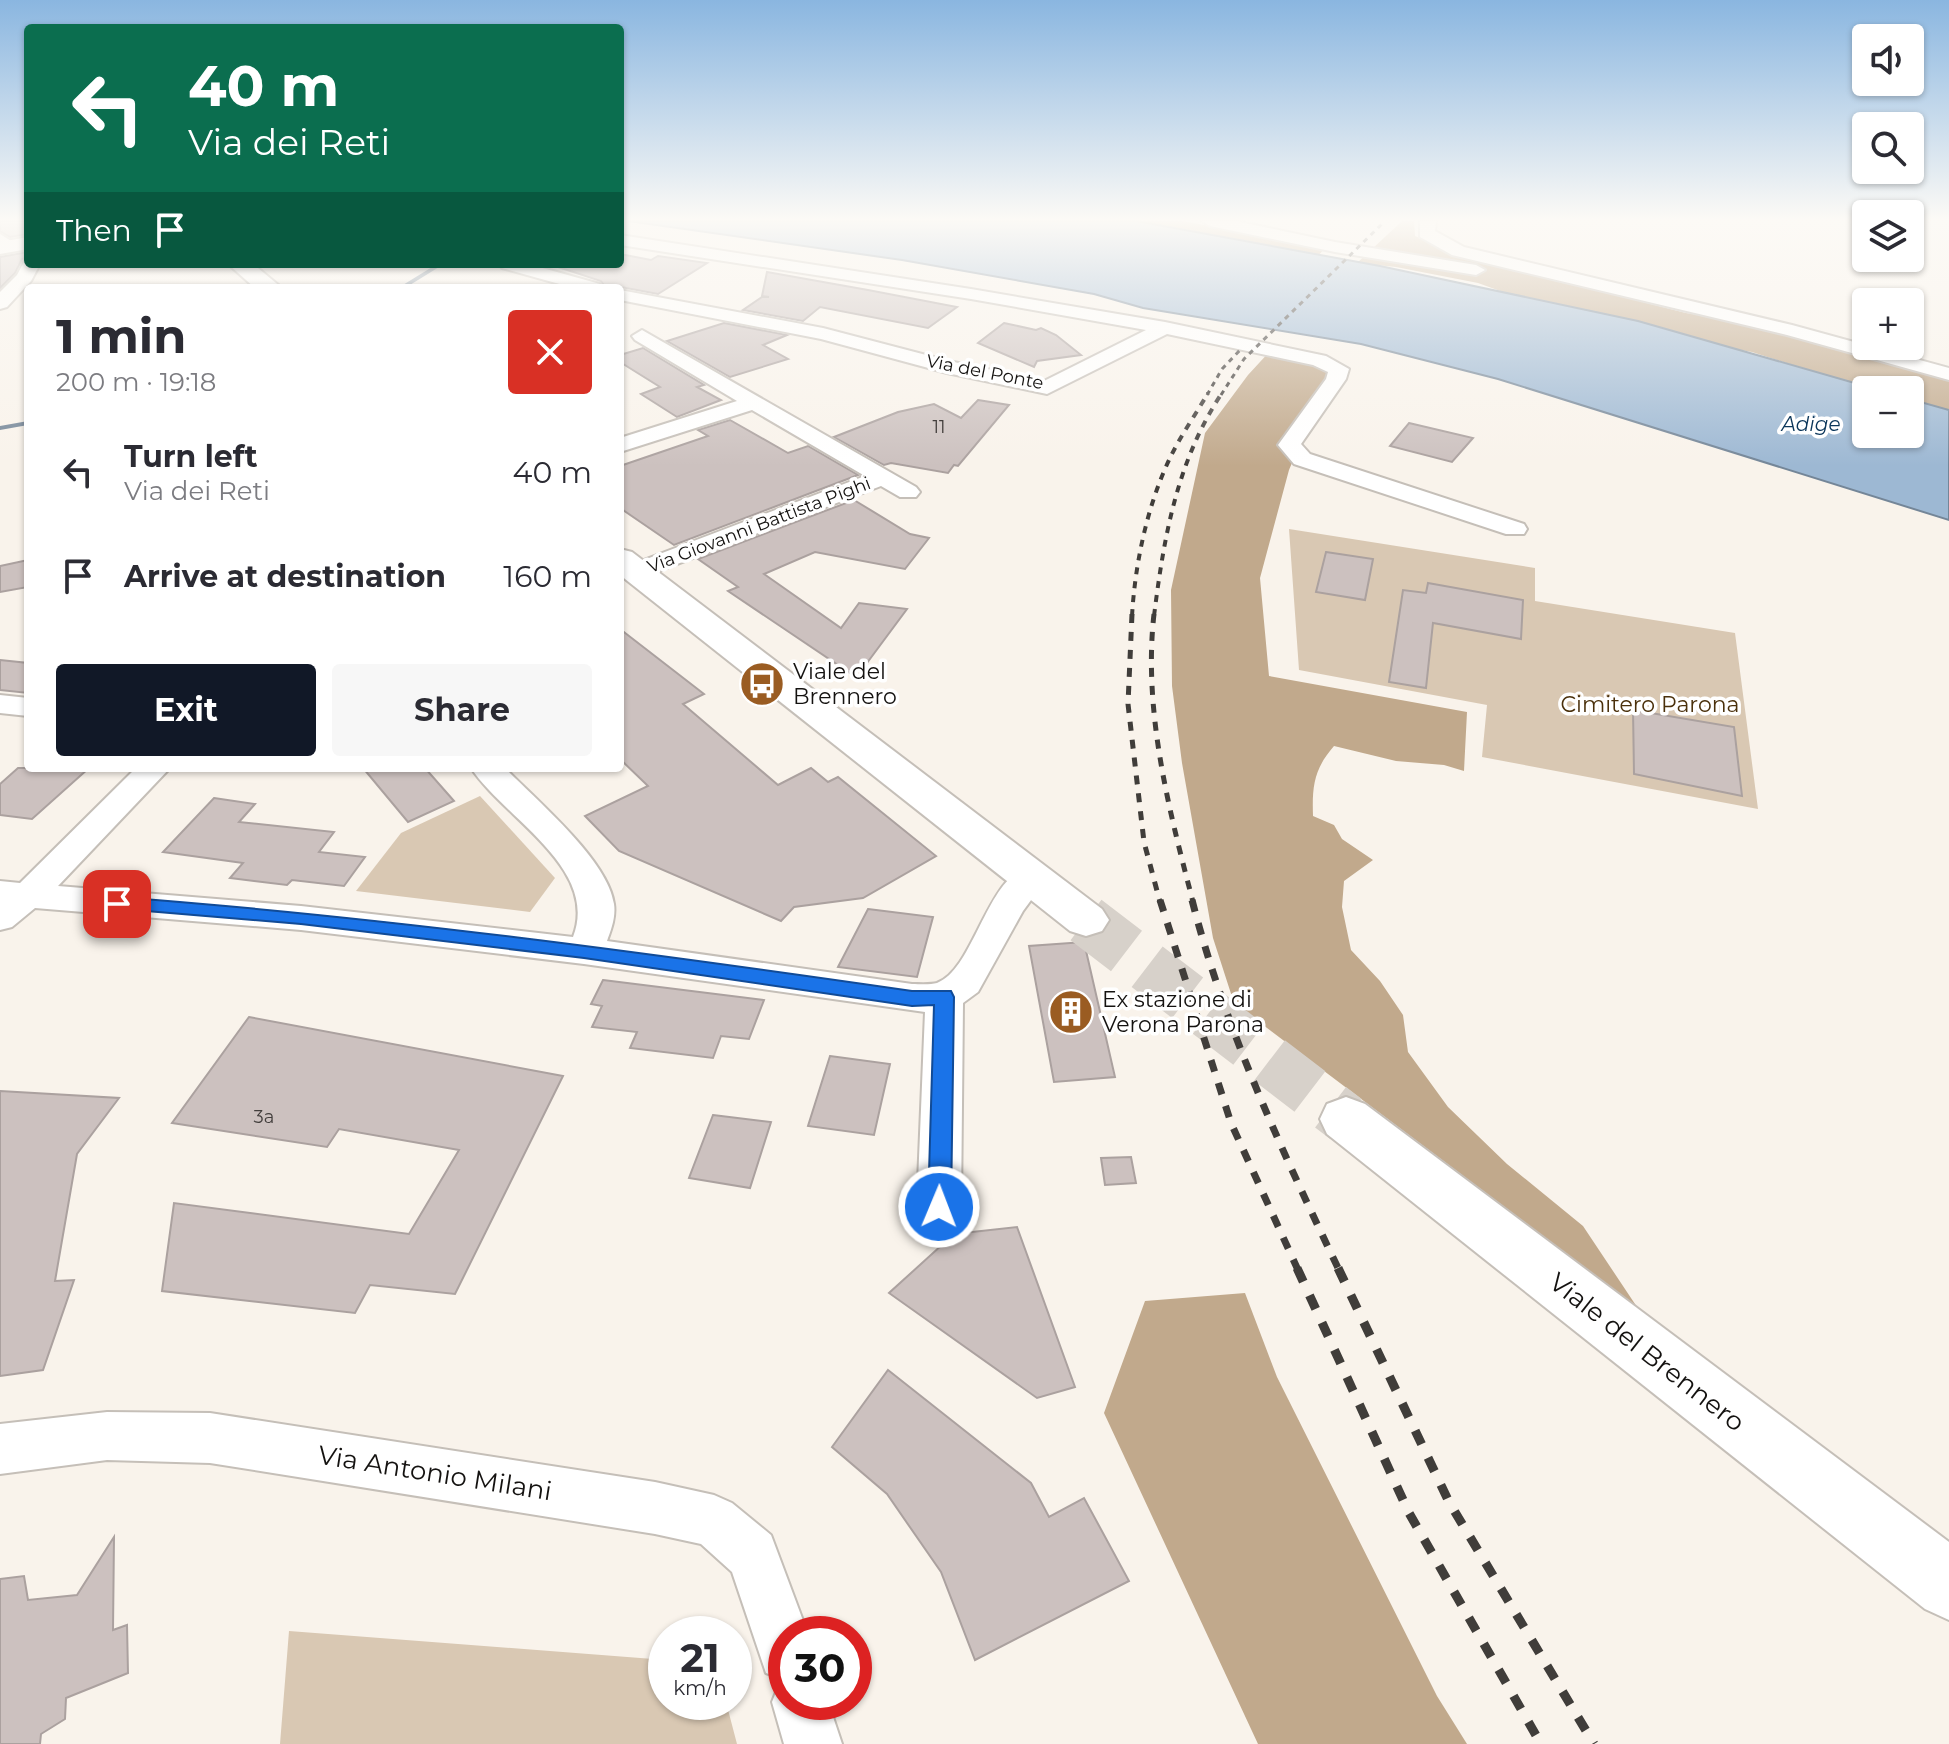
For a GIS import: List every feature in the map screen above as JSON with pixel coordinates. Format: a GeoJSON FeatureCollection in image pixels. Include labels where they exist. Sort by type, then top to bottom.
{"type":"FeatureCollection","features":[{"type":"Feature","properties":{"kind":"main road"},"geometry":{"type":"LineString","coordinates":[[628,565],[1086,920]]}},
{"type":"Feature","properties":{"kind":"main road","name":"Viale del Brennero"},"geometry":{"type":"LineString","coordinates":[[1346,1119],[1949,1585]]}},
{"type":"Feature","properties":{"kind":"street","name":"Via del Ponte"},"geometry":{"type":"LineString","coordinates":[[661,302],[823,334],[947,367],[1047,388],[1165,328]]}},
{"type":"Feature","properties":{"kind":"street"},"geometry":{"type":"LineString","coordinates":[[1006,302],[1165,328],[1308,357],[1339,369],[1336,379],[1289,445],[1302,459],[1515,529]]}},
{"type":"Feature","properties":{"kind":"street"},"geometry":{"type":"LineString","coordinates":[[1669,302],[1792,331],[1949,374]]}},
{"type":"Feature","properties":{"kind":"street"},"geometry":{"type":"LineString","coordinates":[[624,341],[719,313]]}},
{"type":"Feature","properties":{"kind":"street","name":"Via Giovanni Battista Pighi"},"geometry":{"type":"LineString","coordinates":[[642,336],[908,492]]}},
{"type":"Feature","properties":{"kind":"street"},"geometry":{"type":"LineString","coordinates":[[624,444],[754,402]]}},
{"type":"Feature","properties":{"kind":"street","name":"Via Giovanni Battista Pighi"},"geometry":{"type":"LineString","coordinates":[[628,565],[881,478]]}},
{"type":"Feature","properties":{"kind":"street"},"geometry":{"type":"LineString","coordinates":[[0,704],[24,707]]}},
{"type":"Feature","properties":{"kind":"street"},"geometry":{"type":"LineString","coordinates":[[9,903],[150,772]]}},
{"type":"Feature","properties":{"kind":"street"},"geometry":{"type":"LineString","coordinates":[[491,772],[585,875],[597,899],[595,929],[584,951]]}},
{"type":"Feature","properties":{"kind":"street"},"geometry":{"type":"LineString","coordinates":[[9,903],[301,918],[584,951],[912,998],[944,997],[965,982],[1010,904],[1031,877]]}},
{"type":"Feature","properties":{"kind":"street"},"geometry":{"type":"LineString","coordinates":[[939,1207],[944,997]]}},
{"type":"Feature","properties":{"kind":"street","name":"Via Antonio Milani"},"geometry":{"type":"LineString","coordinates":[[0,1449],[107,1436],[210,1438],[655,1508],[714,1521],[752,1554],[775,1616]]}},
{"type":"Feature","properties":{"kind":"street"},"geometry":{"type":"LineString","coordinates":[[806,1720],[813,1744]]}},
{"type":"Feature","properties":{"kind":"green space","name":"Cimitero Parona"},"geometry":{"type":"Polygon","coordinates":[[[1289,529],[1535,568],[1535,601],[1735,633],[1758,809],[1482,757],[1487,705],[1299,670],[1289,529]]]}},
{"type":"Feature","properties":{"kind":"green space"},"geometry":{"type":"Polygon","coordinates":[[[480,796],[555,878],[530,912],[356,891],[401,833],[480,796]]]}},
{"type":"Feature","properties":{"kind":"green space"},"geometry":{"type":"Polygon","coordinates":[[[289,1631],[648,1659],[648,1720],[731,1720],[737,1744],[280,1744],[289,1631]]]}},
{"type":"Feature","properties":{"kind":"shaded area"},"geometry":{"type":"Polygon","coordinates":[[[1532,302],[1644,302],[1737,321],[1852,352],[1852,360],[1882,360],[1949,378],[1949,414],[1924,403],[1924,376],[1852,376],[1852,386],[1804,375],[1802,368],[1752,352],[1683,340],[1532,302]]]}},
{"type":"Feature","properties":{"kind":"shaded area"},"geometry":{"type":"Polygon","coordinates":[[[1271,350],[1329,363],[1329,374],[1289,470],[1260,578],[1269,676],[1467,712],[1464,771],[1444,765],[1396,761],[1334,746],[1318,770],[1313,816],[1334,825],[1342,839],[1373,860],[1344,881],[1342,907],[1351,950],[1380,981],[1403,1015],[1408,1052],[1448,1107],[1507,1164],[1583,1226],[1637,1307],[1234,1003],[1213,938],[1182,763],[1172,686],[1171,590],[1205,433],[1248,375],[1271,350]]]}},
{"type":"Feature","properties":{"kind":"shaded area"},"geometry":{"type":"Polygon","coordinates":[[[1245,1293],[1277,1377],[1437,1696],[1467,1744],[1258,1744],[1104,1413],[1145,1301],[1245,1293]]]}},
{"type":"Feature","properties":{"kind":"water","name":"Adige"},"geometry":{"type":"Polygon","coordinates":[[[1123,302],[1551,302],[1638,321],[1852,382],[1852,448],[1924,448],[1924,403],[1949,410],[1949,520],[1498,379],[1361,344],[1123,302]]]}},
{"type":"Feature","properties":{"kind":"building"},"geometry":{"type":"Polygon","coordinates":[[[754,302],[932,302],[957,307],[928,328],[820,307],[803,321],[743,310],[754,302]]]}},
{"type":"Feature","properties":{"kind":"building"},"geometry":{"type":"Polygon","coordinates":[[[724,323],[787,335],[763,345],[788,359],[730,377],[667,341],[724,323]]]}},
{"type":"Feature","properties":{"kind":"building"},"geometry":{"type":"Polygon","coordinates":[[[1004,323],[1036,330],[1041,328],[1056,335],[1081,355],[1037,361],[1034,367],[978,343],[1004,323]]]}},
{"type":"Feature","properties":{"kind":"building"},"geometry":{"type":"Polygon","coordinates":[[[643,348],[704,385],[697,387],[721,400],[677,417],[641,394],[660,387],[624,364],[624,354],[643,348]]]}},
{"type":"Feature","properties":{"kind":"building"},"geometry":{"type":"Polygon","coordinates":[[[978,400],[1009,405],[958,466],[954,465],[948,473],[891,463],[884,465],[834,437],[898,412],[934,404],[961,418],[978,400]]]}},
{"type":"Feature","properties":{"kind":"building"},"geometry":{"type":"Polygon","coordinates":[[[730,420],[788,453],[808,446],[858,475],[674,545],[624,511],[624,465],[708,436],[698,430],[730,420]]]}},
{"type":"Feature","properties":{"kind":"building"},"geometry":{"type":"Polygon","coordinates":[[[1409,423],[1473,438],[1452,462],[1390,446],[1409,423]]]}},
{"type":"Feature","properties":{"kind":"building"},"geometry":{"type":"Polygon","coordinates":[[[854,500],[910,534],[929,538],[905,569],[815,552],[764,574],[841,628],[859,603],[907,609],[864,667],[850,673],[728,591],[738,587],[698,559],[854,500]]]}},
{"type":"Feature","properties":{"kind":"building"},"geometry":{"type":"Polygon","coordinates":[[[1326,552],[1373,559],[1365,600],[1316,592],[1326,552]]]}},
{"type":"Feature","properties":{"kind":"building"},"geometry":{"type":"Polygon","coordinates":[[[24,561],[24,588],[0,592],[0,566],[24,561]]]}},
{"type":"Feature","properties":{"kind":"building"},"geometry":{"type":"Polygon","coordinates":[[[1428,583],[1523,600],[1521,639],[1433,623],[1426,688],[1389,682],[1403,590],[1426,593],[1428,583]]]}},
{"type":"Feature","properties":{"kind":"building"},"geometry":{"type":"Polygon","coordinates":[[[624,632],[704,694],[683,704],[778,785],[811,768],[828,782],[838,777],[936,856],[863,898],[794,907],[781,921],[619,851],[585,816],[648,786],[624,763],[624,632]]]}},
{"type":"Feature","properties":{"kind":"building"},"geometry":{"type":"Polygon","coordinates":[[[0,660],[24,663],[24,693],[0,690],[0,660]]]}},
{"type":"Feature","properties":{"kind":"building"},"geometry":{"type":"Polygon","coordinates":[[[1633,710],[1734,727],[1742,796],[1634,774],[1633,710]]]}},
{"type":"Feature","properties":{"kind":"building"},"geometry":{"type":"Polygon","coordinates":[[[18,768],[24,768],[24,772],[85,772],[32,819],[0,815],[0,784],[18,768]]]}},
{"type":"Feature","properties":{"kind":"building"},"geometry":{"type":"Polygon","coordinates":[[[366,772],[429,772],[454,801],[408,822],[366,772]]]}},
{"type":"Feature","properties":{"kind":"building"},"geometry":{"type":"Polygon","coordinates":[[[214,798],[255,804],[239,822],[334,832],[319,852],[365,857],[344,886],[292,880],[287,885],[230,878],[243,863],[163,852],[214,798]]]}},
{"type":"Feature","properties":{"kind":"building"},"geometry":{"type":"Polygon","coordinates":[[[868,909],[933,917],[917,977],[838,967],[868,909]]]}},
{"type":"Feature","properties":{"kind":"building","name":"Ex stazione di Verona Parona"},"geometry":{"type":"Polygon","coordinates":[[[1084,942],[1115,1077],[1054,1082],[1029,946],[1084,942]]]}},
{"type":"Feature","properties":{"kind":"building"},"geometry":{"type":"Polygon","coordinates":[[[603,980],[764,1000],[749,1039],[721,1036],[713,1058],[630,1048],[637,1032],[592,1027],[602,1006],[591,1004],[603,980]]]}},
{"type":"Feature","properties":{"kind":"building"},"geometry":{"type":"Polygon","coordinates":[[[249,1017],[563,1076],[455,1294],[370,1285],[355,1313],[162,1291],[174,1203],[409,1234],[459,1150],[339,1129],[327,1147],[172,1123],[249,1017]]]}},
{"type":"Feature","properties":{"kind":"building"},"geometry":{"type":"Polygon","coordinates":[[[830,1056],[890,1064],[874,1135],[808,1126],[830,1056]]]}},
{"type":"Feature","properties":{"kind":"building"},"geometry":{"type":"Polygon","coordinates":[[[0,1091],[119,1098],[77,1154],[55,1281],[74,1280],[43,1370],[0,1376],[0,1091]]]}},
{"type":"Feature","properties":{"kind":"building"},"geometry":{"type":"Polygon","coordinates":[[[713,1115],[771,1122],[750,1188],[689,1178],[713,1115]]]}},
{"type":"Feature","properties":{"kind":"building"},"geometry":{"type":"Polygon","coordinates":[[[1131,1157],[1136,1183],[1105,1185],[1101,1158],[1131,1157]]]}},
{"type":"Feature","properties":{"kind":"building"},"geometry":{"type":"Polygon","coordinates":[[[1017,1227],[1075,1387],[1037,1398],[889,1293],[954,1234],[1017,1227]]]}},
{"type":"Feature","properties":{"kind":"building"},"geometry":{"type":"Polygon","coordinates":[[[888,1370],[1031,1483],[1049,1517],[1084,1498],[1129,1581],[975,1660],[941,1572],[887,1494],[832,1447],[888,1370]]]}},
{"type":"Feature","properties":{"kind":"building"},"geometry":{"type":"Polygon","coordinates":[[[114,1537],[113,1630],[127,1625],[128,1673],[66,1698],[65,1719],[41,1734],[40,1744],[0,1744],[0,1579],[24,1576],[28,1600],[77,1595],[114,1537]]]}},
{"type":"Feature","properties":{"kind":"waterway"},"geometry":{"type":"LineString","coordinates":[[0,428],[24,424]]}},
{"type":"Feature","properties":{"kind":"tunnel"},"geometry":{"type":"LineString","coordinates":[[1086,920],[1346,1119]]}},
{"type":"Feature","properties":{"kind":"railway"},"geometry":{"type":"LineString","coordinates":[[1221,395],[1244,359],[1302,302]]}},
{"type":"Feature","properties":{"kind":"railway"},"geometry":{"type":"LineString","coordinates":[[1207,395],[1222,369],[1242,348]]}},
{"type":"Feature","properties":{"kind":"railway"},"geometry":{"type":"LineString","coordinates":[[1132,616],[1139,556],[1155,496],[1174,449],[1208,393]]}},
{"type":"Feature","properties":{"kind":"railway"},"geometry":{"type":"LineString","coordinates":[[1154,616],[1168,528],[1183,472],[1222,393]]}},
{"type":"Feature","properties":{"kind":"railway"},"geometry":{"type":"LineString","coordinates":[[1132,614],[1128,704],[1144,842],[1160,902]]}},
{"type":"Feature","properties":{"kind":"railway"},"geometry":{"type":"LineString","coordinates":[[1154,614],[1152,687],[1160,760],[1193,902]]}},
{"type":"Feature","properties":{"kind":"railway"},"geometry":{"type":"LineString","coordinates":[[1160,900],[1231,1123],[1298,1270]]}},
{"type":"Feature","properties":{"kind":"railway"},"geometry":{"type":"LineString","coordinates":[[1192,900],[1221,996],[1256,1089],[1339,1270]]}},
{"type":"Feature","properties":{"kind":"railway"},"geometry":{"type":"LineString","coordinates":[[1297,1268],[1409,1513],[1541,1744]]}},
{"type":"Feature","properties":{"kind":"railway"},"geometry":{"type":"LineString","coordinates":[[1338,1268],[1449,1502],[1594,1744]]}},
{"type":"Feature","properties":{"kind":"place","name":"Viale del Brennero"},"geometry":{"type":"Point","coordinates":[762,684]}},
{"type":"Feature","properties":{"kind":"place","name":"Ex stazione di Verona Parona"},"geometry":{"type":"Point","coordinates":[1071,1012]}},
{"type":"Feature","properties":{"kind":"route"},"geometry":{"type":"LineString","coordinates":[[117,904],[301,918],[584,951],[912,998],[944,997],[939,1207]]}}]}
